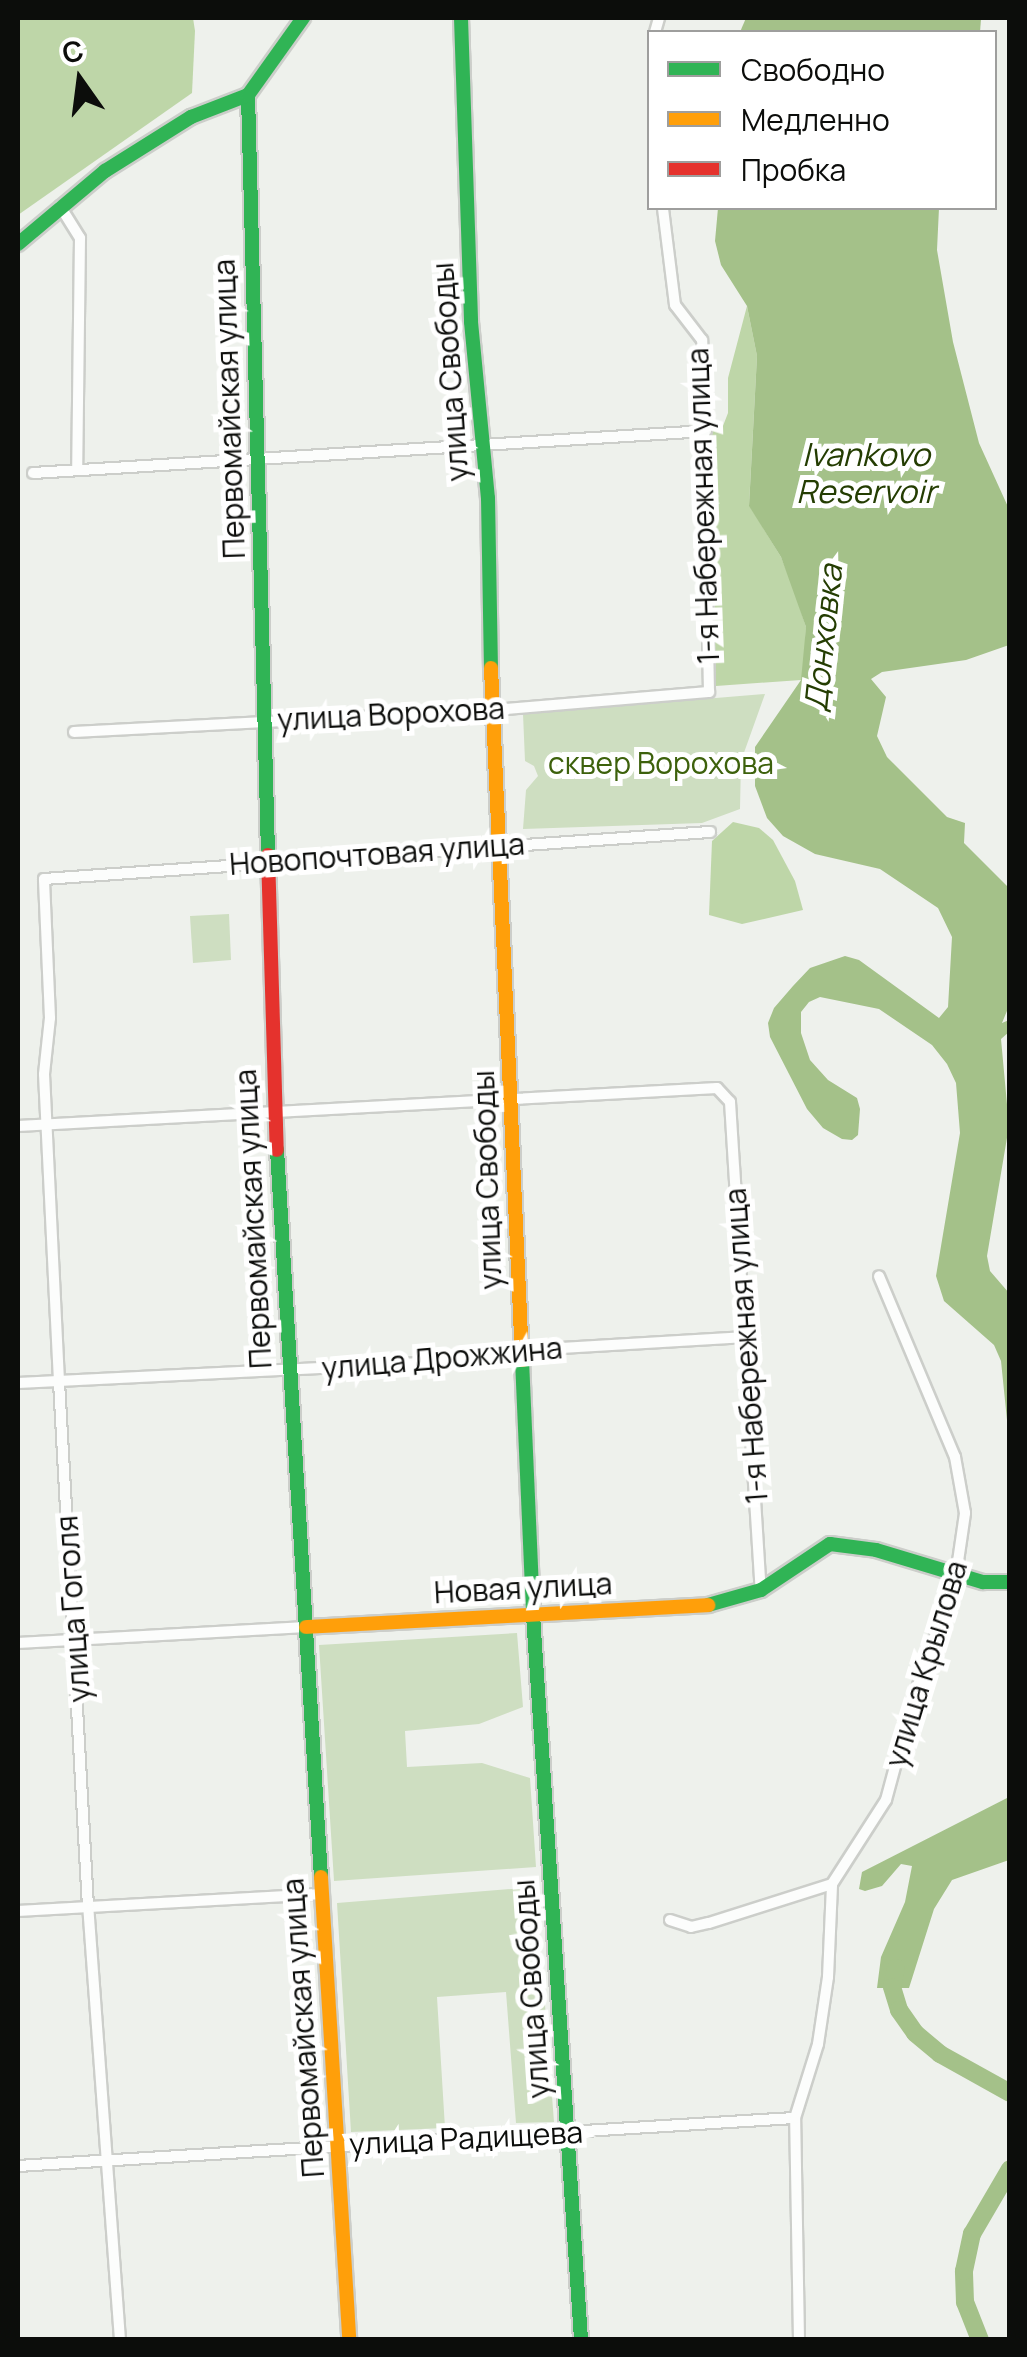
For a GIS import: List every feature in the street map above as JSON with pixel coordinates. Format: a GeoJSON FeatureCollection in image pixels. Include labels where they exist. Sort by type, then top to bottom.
{"type":"FeatureCollection","features":[{"type":"Feature","properties":{"kind":"street"},"geometry":{"type":"LineString","coordinates":[[18,244],[105,171],[192,117],[248,94],[303,18]]}},
{"type":"Feature","properties":{"kind":"street","name":"улица Свободы"},"geometry":{"type":"LineString","coordinates":[[462,18],[471,322],[484,445],[533,1615],[581,2340]]}},
{"type":"Feature","properties":{"kind":"street","name":"Первомайская улица"},"geometry":{"type":"LineString","coordinates":[[248,94],[275,1114],[287,1370],[350,2340]]}},
{"type":"Feature","properties":{"kind":"street"},"geometry":{"type":"LineString","coordinates":[[60,206],[80,238],[77,470]]}},
{"type":"Feature","properties":{"kind":"street","name":"1-я Набережная улица"},"geometry":{"type":"LineString","coordinates":[[663,210],[675,304],[702,340],[709,692]]}},
{"type":"Feature","properties":{"kind":"street"},"geometry":{"type":"LineString","coordinates":[[34,473],[706,431]]}},
{"type":"Feature","properties":{"kind":"street","name":"улица Ворохова"},"geometry":{"type":"LineString","coordinates":[[74,732],[493,710],[709,692]]}},
{"type":"Feature","properties":{"kind":"street","name":"Новопочтовая улица"},"geometry":{"type":"LineString","coordinates":[[44,878],[710,832]]}},
{"type":"Feature","properties":{"kind":"street","name":"улица Гоголя"},"geometry":{"type":"LineString","coordinates":[[44,878],[50,1018],[44,1074],[59,1381],[88,1907],[120,2340]]}},
{"type":"Feature","properties":{"kind":"street","name":"1-я Набережная улица"},"geometry":{"type":"LineString","coordinates":[[511,1098],[717,1088],[730,1102],[761,1590]]}},
{"type":"Feature","properties":{"kind":"street"},"geometry":{"type":"LineString","coordinates":[[18,1126],[511,1098]]}},
{"type":"Feature","properties":{"kind":"street","name":"улица Крылова"},"geometry":{"type":"LineString","coordinates":[[832,1884],[886,1800],[913,1700],[956,1575],[966,1512],[955,1457],[879,1276]]}},
{"type":"Feature","properties":{"kind":"street","name":"улица Дрожжина"},"geometry":{"type":"LineString","coordinates":[[18,1384],[522,1358],[546,1349],[746,1337]]}},
{"type":"Feature","properties":{"kind":"street","name":"Новая улица"},"geometry":{"type":"LineString","coordinates":[[18,1643],[718,1604],[761,1590],[830,1544],[876,1550],[956,1575],[1009,1582]]}},
{"type":"Feature","properties":{"kind":"street"},"geometry":{"type":"LineString","coordinates":[[670,1920],[691,1927],[709,1924],[832,1884],[828,1977],[818,2044],[795,2118],[799,2340]]}},
{"type":"Feature","properties":{"kind":"street"},"geometry":{"type":"LineString","coordinates":[[18,1911],[322,1894]]}},
{"type":"Feature","properties":{"kind":"street","name":"улица Радищева"},"geometry":{"type":"LineString","coordinates":[[18,2166],[795,2118]]}},
{"type":"Feature","properties":{"kind":"green space","name":"сквер Ворохова"},"geometry":{"type":"Polygon","coordinates":[[[765,694],[741,761],[740,809],[702,823],[523,829],[526,790],[538,776],[534,766],[525,761],[523,714],[765,694]]]}},
{"type":"Feature","properties":{"kind":"green space"},"geometry":{"type":"Polygon","coordinates":[[[229,914],[231,960],[193,963],[190,916],[229,914]]]}},
{"type":"Feature","properties":{"kind":"green space"},"geometry":{"type":"Polygon","coordinates":[[[517,1633],[523,1707],[479,1724],[405,1731],[407,1767],[482,1763],[530,1778],[536,1867],[334,1881],[319,1645],[517,1633]]]}},
{"type":"Feature","properties":{"kind":"green space"},"geometry":{"type":"Polygon","coordinates":[[[536,1887],[554,2122],[516,2123],[506,1992],[437,1997],[445,2128],[351,2132],[337,1903],[536,1887]]]}},
{"type":"Feature","properties":{"kind":"shaded area"},"geometry":{"type":"Polygon","coordinates":[[[18,18],[193,18],[195,31],[192,93],[18,215],[18,18]]]}},
{"type":"Feature","properties":{"kind":"shaded area"},"geometry":{"type":"Polygon","coordinates":[[[747,306],[757,356],[749,505],[781,557],[793,587],[806,627],[804,669],[801,680],[716,686],[711,430],[721,431],[728,413],[728,378],[747,306]]]}},
{"type":"Feature","properties":{"kind":"shaded area"},"geometry":{"type":"Polygon","coordinates":[[[733,822],[759,828],[773,840],[795,881],[803,910],[742,924],[709,915],[712,841],[733,822]]]}},
{"type":"Feature","properties":{"kind":"water"},"geometry":{"type":"Polygon","coordinates":[[[746,18],[981,18],[980,30],[741,30],[746,18]]]}},
{"type":"Feature","properties":{"kind":"water","name":"Ivankovo Reservoir"},"geometry":{"type":"Polygon","coordinates":[[[718,210],[939,210],[937,250],[953,342],[979,443],[1009,509],[1009,645],[966,660],[882,672],[871,679],[886,697],[877,736],[887,757],[947,817],[965,823],[964,843],[1007,886],[1009,897],[1009,1006],[1002,1023],[1009,1020],[1009,1032],[1001,1039],[1009,1126],[987,1256],[990,1271],[1009,1293],[1009,1440],[1001,1361],[994,1345],[944,1301],[936,1276],[960,1133],[956,1083],[947,1064],[932,1045],[879,1009],[820,997],[809,1002],[801,1012],[801,1033],[810,1060],[828,1080],[857,1098],[860,1109],[858,1135],[852,1140],[842,1139],[823,1128],[807,1109],[770,1037],[768,1023],[774,1008],[793,986],[810,968],[845,956],[859,960],[939,1018],[948,1007],[952,937],[938,908],[880,869],[815,854],[783,836],[767,818],[755,786],[755,747],[801,680],[806,627],[781,557],[749,506],[757,356],[747,306],[721,265],[715,241],[718,210]]]}},
{"type":"Feature","properties":{"kind":"water"},"geometry":{"type":"Polygon","coordinates":[[[1009,1797],[1009,1860],[952,1880],[934,1909],[909,1988],[877,1988],[881,1957],[905,1902],[912,1866],[901,1864],[882,1886],[865,1891],[859,1889],[862,1872],[1009,1797]]]}},
{"type":"Feature","properties":{"kind":"waterway","name":"Донховка"},"geometry":{"type":"LineString","coordinates":[[896,1968],[892,1987],[899,2010],[915,2033],[940,2054],[1010,2093]]}},
{"type":"Feature","properties":{"kind":"waterway","name":"Донховка"},"geometry":{"type":"LineString","coordinates":[[980,2340],[965,2302],[964,2271],[972,2234],[1010,2169]]}},
{"type":"Feature","properties":{"kind":"traffic: fast"},"geometry":{"type":"LineString","coordinates":[[18,244],[105,171],[191,117],[248,95],[303,18]]}},
{"type":"Feature","properties":{"kind":"traffic: fast"},"geometry":{"type":"LineString","coordinates":[[461,18],[471,322],[488,498],[491,668]]}},
{"type":"Feature","properties":{"kind":"traffic: fast"},"geometry":{"type":"LineString","coordinates":[[248,95],[268,855]]}},
{"type":"Feature","properties":{"kind":"traffic: fast"},"geometry":{"type":"LineString","coordinates":[[277,1150],[321,1877]]}},
{"type":"Feature","properties":{"kind":"traffic: fast"},"geometry":{"type":"LineString","coordinates":[[522,1360],[533,1615],[581,2340]]}},
{"type":"Feature","properties":{"kind":"traffic: fast"},"geometry":{"type":"LineString","coordinates":[[708,1605],[761,1590],[830,1544],[876,1550],[983,1582],[1010,1582]]}},
{"type":"Feature","properties":{"kind":"traffic: slow"},"geometry":{"type":"LineString","coordinates":[[491,668],[522,1360]]}},
{"type":"Feature","properties":{"kind":"traffic: slow"},"geometry":{"type":"LineString","coordinates":[[306,1627],[708,1605]]}},
{"type":"Feature","properties":{"kind":"traffic: slow"},"geometry":{"type":"LineString","coordinates":[[321,1877],[349,2340]]}},
{"type":"Feature","properties":{"kind":"traffic: jam"},"geometry":{"type":"LineString","coordinates":[[268,855],[277,1150]]}}]}
